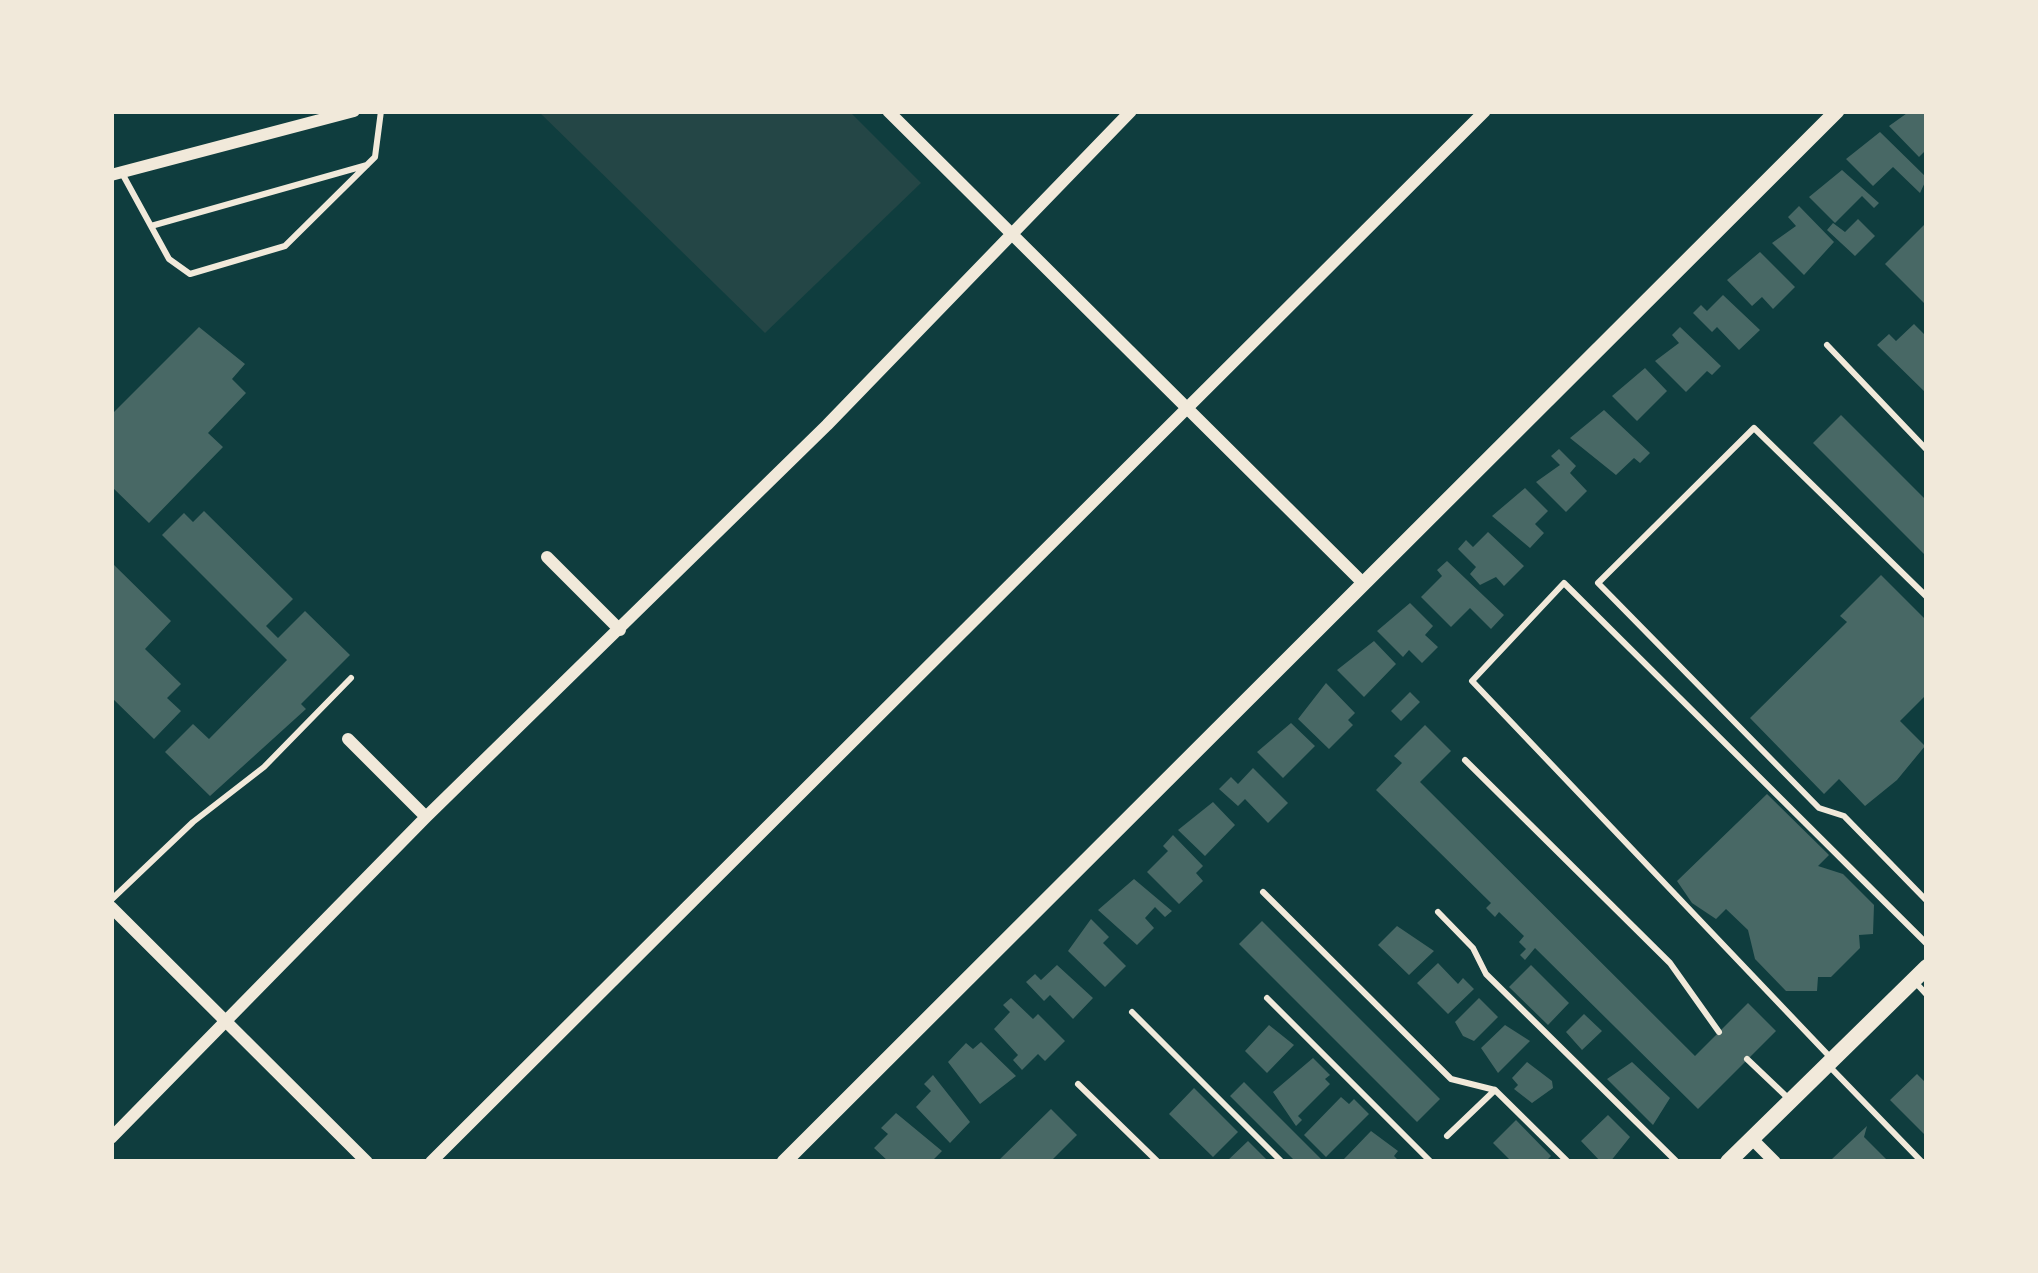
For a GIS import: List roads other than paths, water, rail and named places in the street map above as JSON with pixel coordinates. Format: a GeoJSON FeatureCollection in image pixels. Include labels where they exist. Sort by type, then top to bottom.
{"type":"FeatureCollection","features":[{"type":"Feature","properties":{"kind":"main road"},"geometry":{"type":"LineString","coordinates":[[1728,1162],[1920,974]]}},
{"type":"Feature","properties":{"kind":"street"},"geometry":{"type":"LineString","coordinates":[[116,174],[354,111]]}},
{"type":"Feature","properties":{"kind":"street"},"geometry":{"type":"LineString","coordinates":[[888,111],[1362,583]]}},
{"type":"Feature","properties":{"kind":"street"},"geometry":{"type":"LineString","coordinates":[[111,1138],[1131,111]]}},
{"type":"Feature","properties":{"kind":"street"},"geometry":{"type":"LineString","coordinates":[[431,1162],[1485,111]]}},
{"type":"Feature","properties":{"kind":"street"},"geometry":{"type":"LineString","coordinates":[[784,1162],[1837,111]]}},
{"type":"Feature","properties":{"kind":"street"},"geometry":{"type":"LineString","coordinates":[[547,557],[620,630]]}},
{"type":"Feature","properties":{"kind":"street"},"geometry":{"type":"LineString","coordinates":[[347,739],[426,817]]}},
{"type":"Feature","properties":{"kind":"street"},"geometry":{"type":"LineString","coordinates":[[111,904],[367,1162]]}},
{"type":"Feature","properties":{"kind":"street"},"geometry":{"type":"LineString","coordinates":[[1751,1138],[1775,1162]]}},
{"type":"Feature","properties":{"kind":"lane"},"geometry":{"type":"LineString","coordinates":[[116,174],[169,259],[190,274],[285,246],[375,157],[381,111]]}},
{"type":"Feature","properties":{"kind":"lane"},"geometry":{"type":"LineString","coordinates":[[151,226],[368,165]]}},
{"type":"Feature","properties":{"kind":"lane"},"geometry":{"type":"LineString","coordinates":[[1827,345],[1927,449]]}},
{"type":"Feature","properties":{"kind":"lane"},"geometry":{"type":"LineString","coordinates":[[1927,597],[1754,428],[1598,583],[1819,808],[1844,816],[1927,901]]}},
{"type":"Feature","properties":{"kind":"lane"},"geometry":{"type":"LineString","coordinates":[[1922,1162],[1472,682],[1564,583],[1927,944]]}},
{"type":"Feature","properties":{"kind":"lane"},"geometry":{"type":"LineString","coordinates":[[111,904],[193,823],[264,767],[351,678]]}},
{"type":"Feature","properties":{"kind":"lane"},"geometry":{"type":"LineString","coordinates":[[1465,760],[1670,963],[1718,1032]]}},
{"type":"Feature","properties":{"kind":"lane"},"geometry":{"type":"LineString","coordinates":[[1263,892],[1451,1079],[1495,1090],[1568,1162]]}},
{"type":"Feature","properties":{"kind":"lane"},"geometry":{"type":"LineString","coordinates":[[1438,912],[1474,948],[1486,974],[1677,1162]]}},
{"type":"Feature","properties":{"kind":"lane"},"geometry":{"type":"LineString","coordinates":[[1920,974],[1927,995]]}},
{"type":"Feature","properties":{"kind":"lane"},"geometry":{"type":"LineString","coordinates":[[1267,998],[1431,1162]]}},
{"type":"Feature","properties":{"kind":"lane"},"geometry":{"type":"LineString","coordinates":[[1132,1012],[1282,1162]]}},
{"type":"Feature","properties":{"kind":"lane"},"geometry":{"type":"LineString","coordinates":[[1748,1059],[1790,1100]]}},
{"type":"Feature","properties":{"kind":"lane"},"geometry":{"type":"LineString","coordinates":[[1078,1084],[1158,1162]]}},
{"type":"Feature","properties":{"kind":"lane"},"geometry":{"type":"LineString","coordinates":[[1447,1136],[1495,1090]]}}]}
